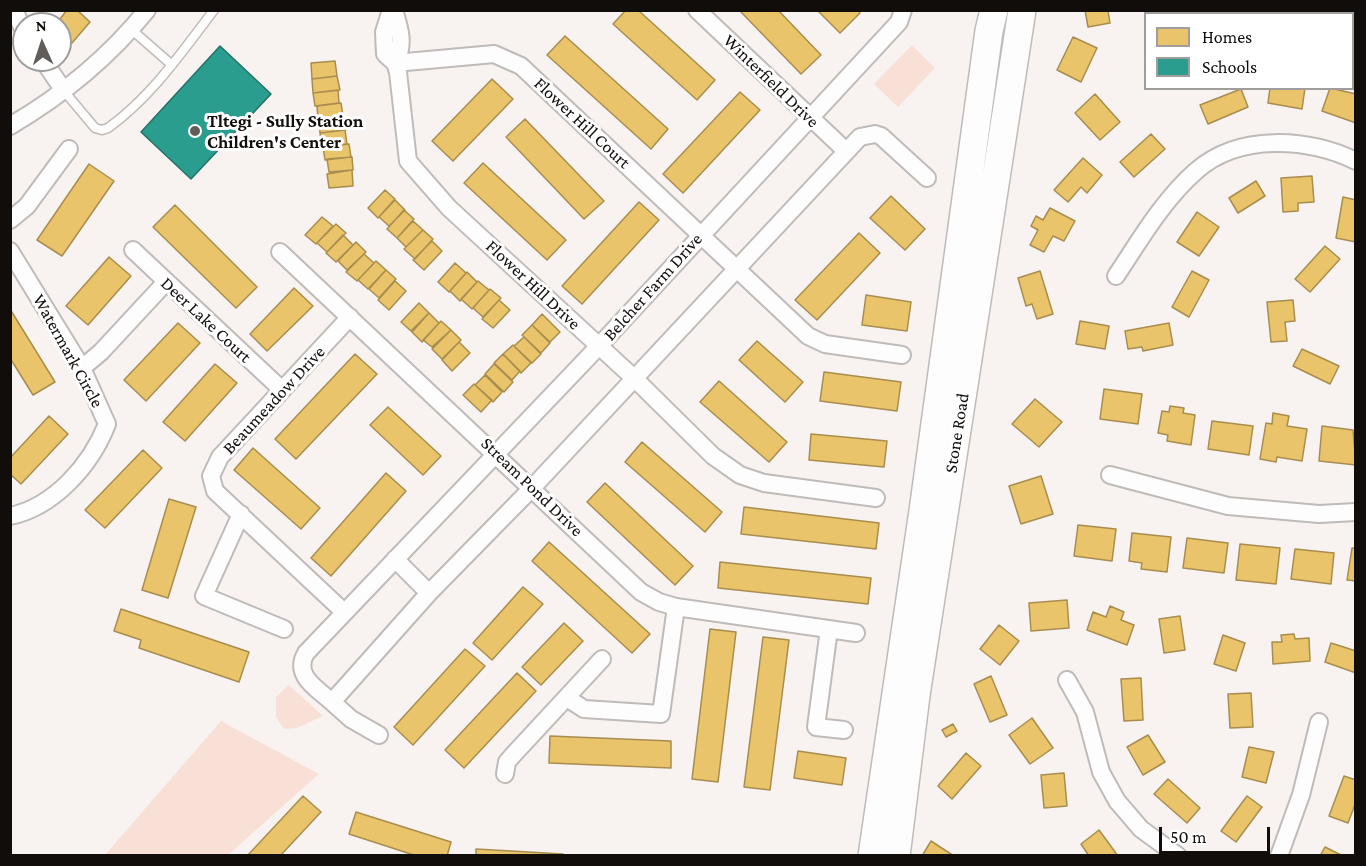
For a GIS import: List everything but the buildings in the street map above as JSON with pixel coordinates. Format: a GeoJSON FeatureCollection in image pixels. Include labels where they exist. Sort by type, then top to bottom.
{"type":"FeatureCollection","features":[{"type":"Feature","properties":{"kind":"main road","name":"Stone Road"},"geometry":{"type":"LineString","coordinates":[[872,855],[923,512],[989,31],[994,10]]}},
{"type":"Feature","properties":{"kind":"main road","name":"Stone Road"},"geometry":{"type":"LineString","coordinates":[[896,855],[916,695],[1022,10]]}},
{"type":"Feature","properties":{"kind":"street"},"geometry":{"type":"LineString","coordinates":[[10,126],[64,91],[132,30],[147,10]]}},
{"type":"Feature","properties":{"kind":"street","name":"Flower Hill Drive"},"geometry":{"type":"LineString","coordinates":[[392,10],[384,32],[385,54],[395,63],[408,161],[449,208],[635,379],[713,456],[740,475],[764,483],[876,498]]}},
{"type":"Feature","properties":{"kind":"street","name":"Winterfield Drive"},"geometry":{"type":"LineString","coordinates":[[697,10],[846,151]]}},
{"type":"Feature","properties":{"kind":"street","name":"Belcher Farm Drive"},"geometry":{"type":"LineString","coordinates":[[379,735],[351,719],[307,680],[302,671],[301,661],[344,612],[599,346],[899,22],[903,10]]}},
{"type":"Feature","properties":{"kind":"street","name":"Flower Hill Court"},"geometry":{"type":"LineString","coordinates":[[395,63],[494,54],[521,66],[808,336],[825,344],[902,355]]}},
{"type":"Feature","properties":{"kind":"street"},"geometry":{"type":"LineString","coordinates":[[51,72],[64,91]]}},
{"type":"Feature","properties":{"kind":"street"},"geometry":{"type":"LineString","coordinates":[[332,702],[429,593],[532,488],[860,137],[875,134],[881,136],[927,178]]}},
{"type":"Feature","properties":{"kind":"street"},"geometry":{"type":"LineString","coordinates":[[1116,276],[1164,205],[1195,171],[1219,156],[1259,145],[1288,142],[1315,146],[1356,161]]}},
{"type":"Feature","properties":{"kind":"street"},"geometry":{"type":"LineString","coordinates":[[10,220],[27,206],[69,148]]}},
{"type":"Feature","properties":{"kind":"street","name":"Deer Lake Court"},"geometry":{"type":"LineString","coordinates":[[133,250],[165,283],[281,389]]}},
{"type":"Feature","properties":{"kind":"street","name":"Watermark Circle"},"geometry":{"type":"LineString","coordinates":[[10,251],[82,368],[107,424],[99,443],[69,483],[30,512],[10,516]]}},
{"type":"Feature","properties":{"kind":"street","name":"Stream Pond Drive"},"geometry":{"type":"LineString","coordinates":[[280,252],[641,592],[658,602],[676,607],[856,633]]}},
{"type":"Feature","properties":{"kind":"street"},"geometry":{"type":"LineString","coordinates":[[82,368],[165,283]]}},
{"type":"Feature","properties":{"kind":"street","name":"Beaumeadow Drive"},"geometry":{"type":"LineString","coordinates":[[344,612],[215,491],[210,476],[220,457],[350,317]]}},
{"type":"Feature","properties":{"kind":"street"},"geometry":{"type":"LineString","coordinates":[[1110,475],[1228,506],[1319,513],[1356,512]]}},
{"type":"Feature","properties":{"kind":"street"},"geometry":{"type":"LineString","coordinates":[[241,514],[204,596],[284,629]]}},
{"type":"Feature","properties":{"kind":"street"},"geometry":{"type":"LineString","coordinates":[[395,560],[429,593]]}},
{"type":"Feature","properties":{"kind":"street"},"geometry":{"type":"LineString","coordinates":[[567,698],[584,709],[661,714],[676,607]]}},
{"type":"Feature","properties":{"kind":"street"},"geometry":{"type":"LineString","coordinates":[[829,629],[816,727],[844,730]]}},
{"type":"Feature","properties":{"kind":"street"},"geometry":{"type":"LineString","coordinates":[[505,774],[513,755],[602,659]]}},
{"type":"Feature","properties":{"kind":"street"},"geometry":{"type":"LineString","coordinates":[[1067,680],[1085,712],[1101,772],[1117,801],[1141,829],[1178,855]]}},
{"type":"Feature","properties":{"kind":"street"},"geometry":{"type":"LineString","coordinates":[[1279,855],[1301,795],[1319,722]]}},
{"type":"Feature","properties":{"kind":"lane"},"geometry":{"type":"LineString","coordinates":[[64,91],[85,118],[102,130],[112,125],[140,100],[172,65],[214,10]]}},
{"type":"Feature","properties":{"kind":"lane"},"geometry":{"type":"LineString","coordinates":[[132,30],[172,65]]}},
{"type":"Feature","properties":{"kind":"shaded area"},"geometry":{"type":"Polygon","coordinates":[[[912,45],[935,68],[898,107],[874,84],[912,45]]]}},
{"type":"Feature","properties":{"kind":"shaded area"},"geometry":{"type":"Polygon","coordinates":[[[289,685],[323,716],[297,728],[284,729],[276,717],[276,697],[289,685]]]}},
{"type":"Feature","properties":{"kind":"shaded area"},"geometry":{"type":"Polygon","coordinates":[[[221,721],[319,774],[228,855],[105,855],[221,721]]]}},
{"type":"Feature","properties":{"kind":"place","name":"Tltegi - Sully Station Children's Center"},"geometry":{"type":"Point","coordinates":[195,131]}}]}
